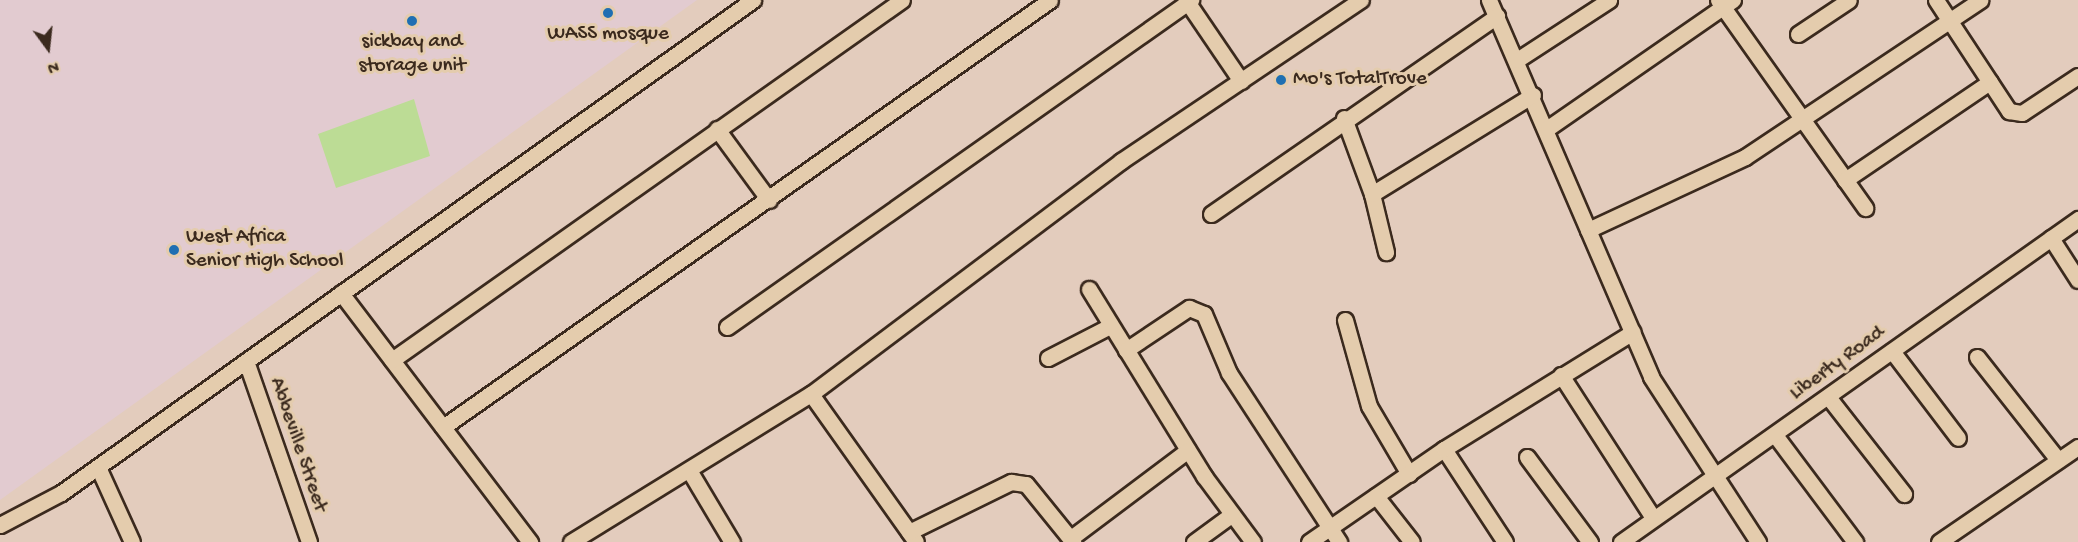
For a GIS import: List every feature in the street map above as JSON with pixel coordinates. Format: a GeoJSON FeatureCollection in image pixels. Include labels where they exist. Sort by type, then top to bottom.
{"type":"FeatureCollection","features":[{"type":"Feature","properties":{"kind":"street"},"geometry":{"type":"LineString","coordinates":[[0,525],[98,467],[753,0]]}},
{"type":"Feature","properties":{"kind":"street"},"geometry":{"type":"LineString","coordinates":[[392,360],[903,0]]}},
{"type":"Feature","properties":{"kind":"street"},"geometry":{"type":"LineString","coordinates":[[443,427],[769,200],[1050,0]]}},
{"type":"Feature","properties":{"kind":"street"},"geometry":{"type":"LineString","coordinates":[[571,542],[811,394],[1121,161],[1361,0]]}},
{"type":"Feature","properties":{"kind":"street"},"geometry":{"type":"LineString","coordinates":[[1489,0],[1548,128],[1588,230],[1651,377],[1713,477],[1758,542]]}},
{"type":"Feature","properties":{"kind":"street"},"geometry":{"type":"LineString","coordinates":[[1517,60],[1609,0]]}},
{"type":"Feature","properties":{"kind":"street"},"geometry":{"type":"LineString","coordinates":[[1798,34],[1850,0]]}},
{"type":"Feature","properties":{"kind":"street"},"geometry":{"type":"LineString","coordinates":[[1936,0],[2009,111],[2022,113],[2078,76]]}},
{"type":"Feature","properties":{"kind":"street"},"geometry":{"type":"LineString","coordinates":[[1588,230],[1686,188],[1805,122],[1980,0]]}},
{"type":"Feature","properties":{"kind":"street"},"geometry":{"type":"LineString","coordinates":[[727,327],[1188,1],[1241,81]]}},
{"type":"Feature","properties":{"kind":"street"},"geometry":{"type":"LineString","coordinates":[[1548,128],[1724,2],[1865,208]]}},
{"type":"Feature","properties":{"kind":"street"},"geometry":{"type":"LineString","coordinates":[[1211,214],[1344,118],[1497,16]]}},
{"type":"Feature","properties":{"kind":"street"},"geometry":{"type":"LineString","coordinates":[[1845,180],[1990,82]]}},
{"type":"Feature","properties":{"kind":"street"},"geometry":{"type":"LineString","coordinates":[[1372,194],[1533,95]]}},
{"type":"Feature","properties":{"kind":"street"},"geometry":{"type":"LineString","coordinates":[[1344,118],[1372,194],[1386,252]]}},
{"type":"Feature","properties":{"kind":"street"},"geometry":{"type":"LineString","coordinates":[[717,129],[769,200]]}},
{"type":"Feature","properties":{"kind":"street","name":"Liberty Road"},"geometry":{"type":"LineString","coordinates":[[1624,541],[1653,518],[1829,398],[2078,219]]}},
{"type":"Feature","properties":{"kind":"street"},"geometry":{"type":"LineString","coordinates":[[2051,238],[2078,280]]}},
{"type":"Feature","properties":{"kind":"street"},"geometry":{"type":"LineString","coordinates":[[1089,289],[1188,450],[1231,515],[1252,542]]}},
{"type":"Feature","properties":{"kind":"street"},"geometry":{"type":"LineString","coordinates":[[341,293],[530,542]]}},
{"type":"Feature","properties":{"kind":"street"},"geometry":{"type":"LineString","coordinates":[[1126,350],[1189,308],[1204,314],[1229,373],[1339,542]]}},
{"type":"Feature","properties":{"kind":"street"},"geometry":{"type":"LineString","coordinates":[[1345,320],[1369,406],[1409,474]]}},
{"type":"Feature","properties":{"kind":"street"},"geometry":{"type":"LineString","coordinates":[[1048,358],[1110,326]]}},
{"type":"Feature","properties":{"kind":"street"},"geometry":{"type":"LineString","coordinates":[[1310,542],[1444,449],[1633,332]]}},
{"type":"Feature","properties":{"kind":"street"},"geometry":{"type":"LineString","coordinates":[[1892,351],[1958,438]]}},
{"type":"Feature","properties":{"kind":"street"},"geometry":{"type":"LineString","coordinates":[[1977,357],[2058,460]]}},
{"type":"Feature","properties":{"kind":"street","name":"Abbeville Street"},"geometry":{"type":"LineString","coordinates":[[246,361],[309,542]]}},
{"type":"Feature","properties":{"kind":"street"},"geometry":{"type":"LineString","coordinates":[[1561,375],[1653,518]]}},
{"type":"Feature","properties":{"kind":"street"},"geometry":{"type":"LineString","coordinates":[[811,394],[913,537],[1011,482],[1026,484],[1072,540],[1188,450]]}},
{"type":"Feature","properties":{"kind":"street"},"geometry":{"type":"LineString","coordinates":[[1829,398],[1904,494]]}},
{"type":"Feature","properties":{"kind":"street"},"geometry":{"type":"LineString","coordinates":[[1775,435],[1855,542]]}},
{"type":"Feature","properties":{"kind":"street"},"geometry":{"type":"LineString","coordinates":[[1939,542],[2078,447]]}},
{"type":"Feature","properties":{"kind":"street"},"geometry":{"type":"LineString","coordinates":[[1444,449],[1505,542]]}},
{"type":"Feature","properties":{"kind":"street"},"geometry":{"type":"LineString","coordinates":[[1527,457],[1590,542]]}},
{"type":"Feature","properties":{"kind":"street"},"geometry":{"type":"LineString","coordinates":[[98,467],[132,542]]}},
{"type":"Feature","properties":{"kind":"street"},"geometry":{"type":"LineString","coordinates":[[690,470],[732,542]]}},
{"type":"Feature","properties":{"kind":"street"},"geometry":{"type":"LineString","coordinates":[[1376,496],[1412,542]]}},
{"type":"Feature","properties":{"kind":"street"},"geometry":{"type":"LineString","coordinates":[[1194,542],[1231,515]]}},
{"type":"Feature","properties":{"kind":"shaded area","name":"West Africa Senior High School"},"geometry":{"type":"Polygon","coordinates":[[[0,0],[697,0],[0,500],[0,0]]]}},
{"type":"Feature","properties":{"kind":"green space"},"geometry":{"type":"Polygon","coordinates":[[[414,99],[430,156],[336,188],[318,134],[414,99]]]}},
{"type":"Feature","properties":{"kind":"place","name":"WASS mosque"},"geometry":{"type":"Point","coordinates":[608,13]}},
{"type":"Feature","properties":{"kind":"place","name":"sickbay and storage unit"},"geometry":{"type":"Point","coordinates":[412,21]}},
{"type":"Feature","properties":{"kind":"place","name":"Mo's TotalTrove"},"geometry":{"type":"Point","coordinates":[1281,80]}},
{"type":"Feature","properties":{"kind":"place","name":"West Africa Senior High School"},"geometry":{"type":"Point","coordinates":[174,250]}}]}
